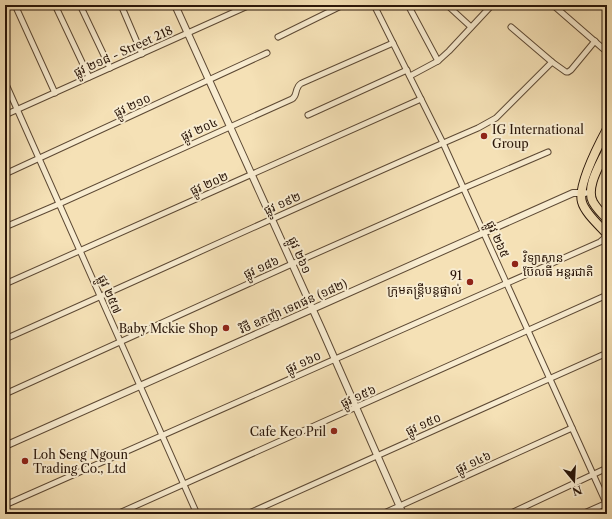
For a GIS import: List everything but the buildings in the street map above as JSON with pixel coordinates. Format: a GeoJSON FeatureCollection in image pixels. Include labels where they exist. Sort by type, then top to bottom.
{"type":"FeatureCollection","features":[{"type":"Feature","properties":{"kind":"main road"},"geometry":{"type":"LineString","coordinates":[[607,129],[586,173],[581,193],[584,207],[607,234]]}},
{"type":"Feature","properties":{"kind":"main road"},"geometry":{"type":"LineString","coordinates":[[607,149],[592,184],[591,193],[593,202],[607,219]]}},
{"type":"Feature","properties":{"kind":"street"},"geometry":{"type":"LineString","coordinates":[[15,5],[55,93]]}},
{"type":"Feature","properties":{"kind":"street"},"geometry":{"type":"LineString","coordinates":[[55,5],[89,77]]}},
{"type":"Feature","properties":{"kind":"street"},"geometry":{"type":"LineString","coordinates":[[80,5],[110,68]]}},
{"type":"Feature","properties":{"kind":"street"},"geometry":{"type":"LineString","coordinates":[[121,5],[142,54]]}},
{"type":"Feature","properties":{"kind":"street","name":"ផ្លូវ ២៦១"},"geometry":{"type":"LineString","coordinates":[[175,5],[403,514]]}},
{"type":"Feature","properties":{"kind":"street","name":"ផ្លូវ ២១៨ - Street 218"},"geometry":{"type":"LineString","coordinates":[[5,115],[250,5]]}},
{"type":"Feature","properties":{"kind":"street"},"geometry":{"type":"LineString","coordinates":[[278,37],[343,5]]}},
{"type":"Feature","properties":{"kind":"street","name":"ផ្លូវ ២៦៥"},"geometry":{"type":"LineString","coordinates":[[374,5],[443,143],[607,504]]}},
{"type":"Feature","properties":{"kind":"street"},"geometry":{"type":"LineString","coordinates":[[408,5],[438,61]]}},
{"type":"Feature","properties":{"kind":"street"},"geometry":{"type":"LineString","coordinates":[[446,5],[471,28]]}},
{"type":"Feature","properties":{"kind":"street"},"geometry":{"type":"LineString","coordinates":[[553,5],[607,52]]}},
{"type":"Feature","properties":{"kind":"street"},"geometry":{"type":"LineString","coordinates":[[410,76],[438,61],[471,28],[488,6]]}},
{"type":"Feature","properties":{"kind":"street"},"geometry":{"type":"LineString","coordinates":[[511,27],[566,72],[568,72],[595,41]]}},
{"type":"Feature","properties":{"kind":"street","name":"ផ្លូវ ២០៤"},"geometry":{"type":"LineString","coordinates":[[5,227],[294,97],[298,86],[302,83],[393,43]]}},
{"type":"Feature","properties":{"kind":"street","name":"ផ្លូវ ២១០"},"geometry":{"type":"LineString","coordinates":[[5,174],[267,53]]}},
{"type":"Feature","properties":{"kind":"street","name":"ផ្លូវ ១៩២"},"geometry":{"type":"LineString","coordinates":[[5,340],[272,219],[478,128],[496,118],[552,62]]}},
{"type":"Feature","properties":{"kind":"street"},"geometry":{"type":"LineString","coordinates":[[308,115],[406,70]]}},
{"type":"Feature","properties":{"kind":"street","name":"ផ្លូវ ២៥៧"},"geometry":{"type":"LineString","coordinates":[[5,82],[196,514]]}},
{"type":"Feature","properties":{"kind":"street","name":"ផ្លូវ ២០២"},"geometry":{"type":"LineString","coordinates":[[5,284],[421,99]]}},
{"type":"Feature","properties":{"kind":"street","name":"ផ្លូវ ១៨៦"},"geometry":{"type":"LineString","coordinates":[[5,394],[292,264],[548,152]]}},
{"type":"Feature","properties":{"kind":"street","name":"វិថី ឧកញ៉ា ទេពផន (១៨២)"},"geometry":{"type":"LineString","coordinates":[[5,446],[573,193],[591,193]]}},
{"type":"Feature","properties":{"kind":"street","name":"ផ្លូវ ១៦០"},"geometry":{"type":"LineString","coordinates":[[5,506],[600,242],[607,234]]}},
{"type":"Feature","properties":{"kind":"street","name":"ផ្លូវ ១៥៦"},"geometry":{"type":"LineString","coordinates":[[118,514],[607,296]]}},
{"type":"Feature","properties":{"kind":"street","name":"ផ្លូវ ១៥០"},"geometry":{"type":"LineString","coordinates":[[247,514],[607,353]]}},
{"type":"Feature","properties":{"kind":"street","name":"ផ្លូវ ១៤៦"},"geometry":{"type":"LineString","coordinates":[[382,514],[572,428]]}},
{"type":"Feature","properties":{"kind":"street"},"geometry":{"type":"LineString","coordinates":[[509,514],[607,468]]}},
{"type":"Feature","properties":{"kind":"street"},"geometry":{"type":"LineString","coordinates":[[582,514],[607,504]]}},
{"type":"Feature","properties":{"kind":"place","name":"IG International Group"},"geometry":{"type":"Point","coordinates":[484,136]}},
{"type":"Feature","properties":{"kind":"place","name":"វិទ្យាស្ថាន ប៊ែលធី អន្ដរជាតិ"},"geometry":{"type":"Point","coordinates":[515,264]}},
{"type":"Feature","properties":{"kind":"place","name":"91 ក្រុមតន្រ្តីបន្តផ្ទាល់"},"geometry":{"type":"Point","coordinates":[470,282]}},
{"type":"Feature","properties":{"kind":"place","name":"Baby Mckie Shop"},"geometry":{"type":"Point","coordinates":[226,328]}},
{"type":"Feature","properties":{"kind":"place","name":"Cafe Keo Pril"},"geometry":{"type":"Point","coordinates":[334,431]}},
{"type":"Feature","properties":{"kind":"place","name":"Loh Seng Ngoun Trading Co., Ltd"},"geometry":{"type":"Point","coordinates":[25,461]}}]}
